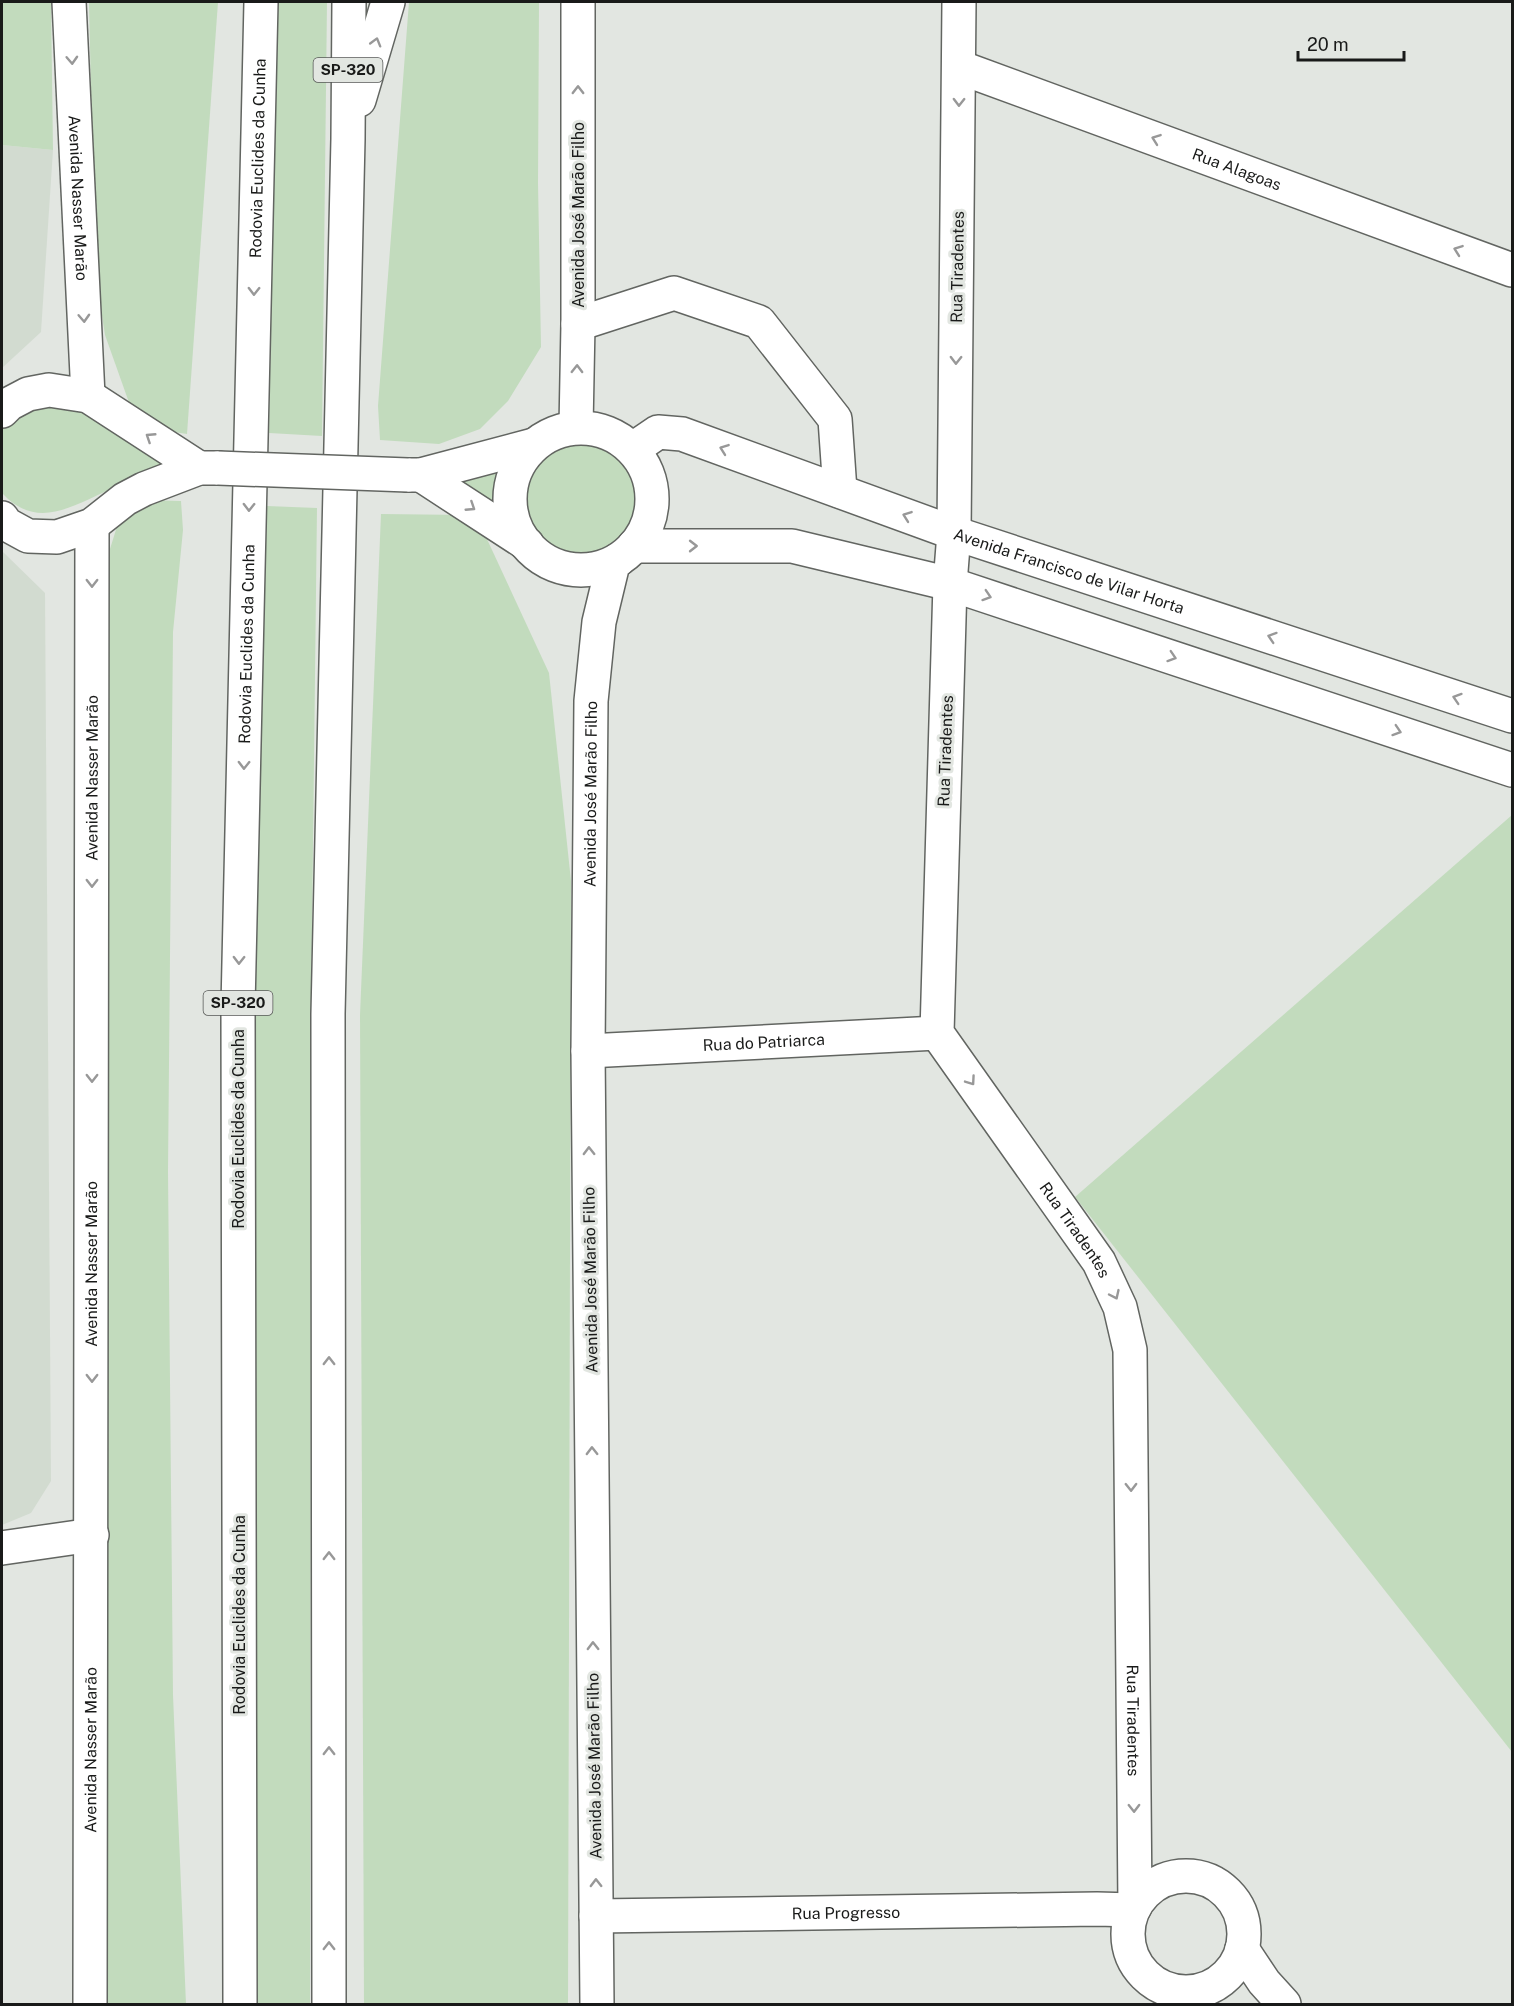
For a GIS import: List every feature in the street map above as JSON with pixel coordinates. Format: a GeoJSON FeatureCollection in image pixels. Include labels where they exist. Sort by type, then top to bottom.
{"type":"FeatureCollection","features":[{"type":"Feature","properties":{"kind":"main road","name":"Avenida Nasser Marão"},"geometry":{"type":"LineString","coordinates":[[69,2],[88,396]]}},
{"type":"Feature","properties":{"kind":"main road","name":"Rodovia Euclides da Cunha"},"geometry":{"type":"LineString","coordinates":[[240,2004],[238,1006],[261,2]]}},
{"type":"Feature","properties":{"kind":"main road","name":"SP-320"},"geometry":{"type":"LineString","coordinates":[[329,2004],[328,1014],[348,139],[349,2]]}},
{"type":"Feature","properties":{"kind":"main road"},"geometry":{"type":"LineString","coordinates":[[348,139],[388,2]]}},
{"type":"Feature","properties":{"kind":"main road","name":"Avenida José Marão Filho"},"geometry":{"type":"LineString","coordinates":[[576,428],[578,2]]}},
{"type":"Feature","properties":{"kind":"main road","name":"Rua Tiradentes"},"geometry":{"type":"LineString","coordinates":[[959,2],[954,533],[950,584],[937,1033],[1099,1262],[1120,1307],[1130,1350],[1132,1917]]}},
{"type":"Feature","properties":{"kind":"main road","name":"Rua Alagoas"},"geometry":{"type":"LineString","coordinates":[[959,67],[1512,270]]}},
{"type":"Feature","properties":{"kind":"main road"},"geometry":{"type":"LineString","coordinates":[[578,324],[674,292],[759,322],[835,419],[840,491]]}},
{"type":"Feature","properties":{"kind":"main road"},"geometry":{"type":"LineString","coordinates":[[2,411],[9,404],[28,394],[49,390],[88,396],[208,468]]}},
{"type":"Feature","properties":{"kind":"main road"},"geometry":{"type":"LineString","coordinates":[[2,519],[6,524],[28,536],[57,537],[92,525],[125,499],[208,468],[415,475],[534,445],[554,433],[576,428],[597,429],[616,436],[633,449],[648,471],[653,498],[648,524],[626,553],[600,568],[580,570],[560,566],[542,558],[527,544],[415,475]]}},
{"type":"Feature","properties":{"kind":"main road","name":"Avenida Francisco de Vilar Horta"},"geometry":{"type":"LineString","coordinates":[[633,449],[658,432],[682,434],[954,533],[1512,716]]}},
{"type":"Feature","properties":{"kind":"main road"},"geometry":{"type":"LineString","coordinates":[[527,544],[516,526],[511,504],[512,482],[520,462],[534,445]]}},
{"type":"Feature","properties":{"kind":"main road","name":"Avenida Nasser Marão"},"geometry":{"type":"LineString","coordinates":[[90,2004],[92,525]]}},
{"type":"Feature","properties":{"kind":"main road"},"geometry":{"type":"LineString","coordinates":[[626,553],[792,546],[950,584],[1512,770]]}},
{"type":"Feature","properties":{"kind":"main road","name":"Avenida José Marão Filho"},"geometry":{"type":"LineString","coordinates":[[597,2004],[588,1051],[591,702],[598,622],[613,564],[626,553]]}},
{"type":"Feature","properties":{"kind":"main road"},"geometry":{"type":"LineString","coordinates":[[1106,636],[1124,589]]}},
{"type":"Feature","properties":{"kind":"main road"},"geometry":{"type":"LineString","coordinates":[[1347,715],[1363,668]]}},
{"type":"Feature","properties":{"kind":"main road","name":"Rua do Patriarca"},"geometry":{"type":"LineString","coordinates":[[588,1051],[937,1033]]}},
{"type":"Feature","properties":{"kind":"main road"},"geometry":{"type":"LineString","coordinates":[[2,1548],[92,1535]]}},
{"type":"Feature","properties":{"kind":"main road"},"geometry":{"type":"LineString","coordinates":[[1191,1876],[1207,1880],[1222,1888],[1233,1900],[1241,1915],[1244,1932],[1242,1949],[1230,1972],[1208,1988],[1195,1992],[1144,1989],[1133,1956],[1132,1917],[1145,1893],[1158,1882],[1174,1877],[1191,1876]]}},
{"type":"Feature","properties":{"kind":"main road","name":"Rua Progresso"},"geometry":{"type":"LineString","coordinates":[[596,1916],[1097,1909],[1132,1917]]}},
{"type":"Feature","properties":{"kind":"main road"},"geometry":{"type":"LineString","coordinates":[[1242,1949],[1274,1993]]}},
{"type":"Feature","properties":{"kind":"main road"},"geometry":{"type":"LineString","coordinates":[[1220,1981],[1274,1993]]}},
{"type":"Feature","properties":{"kind":"shaded area"},"geometry":{"type":"Polygon","coordinates":[[[2,145],[53,150],[41,332],[2,368],[2,145]]]}},
{"type":"Feature","properties":{"kind":"shaded area"},"geometry":{"type":"Polygon","coordinates":[[[2,551],[45,593],[51,1481],[31,1513],[2,1525],[2,551]]]}},
{"type":"Feature","properties":{"kind":"green space"},"geometry":{"type":"Polygon","coordinates":[[[2,2],[51,2],[53,150],[2,145],[2,2]]]}},
{"type":"Feature","properties":{"kind":"green space"},"geometry":{"type":"Polygon","coordinates":[[[89,2],[218,2],[187,434],[154,429],[132,411],[105,335],[95,270],[89,2]]]}},
{"type":"Feature","properties":{"kind":"green space"},"geometry":{"type":"Polygon","coordinates":[[[276,2],[327,2],[322,436],[269,433],[276,2]]]}},
{"type":"Feature","properties":{"kind":"green space"},"geometry":{"type":"Polygon","coordinates":[[[409,2],[539,2],[538,183],[541,347],[508,401],[480,429],[439,444],[380,440],[378,406],[409,2]]]}},
{"type":"Feature","properties":{"kind":"green space"},"geometry":{"type":"Polygon","coordinates":[[[30,404],[78,408],[174,469],[116,487],[58,511],[44,513],[30,511],[16,505],[2,493],[2,426],[30,404]]]}},
{"type":"Feature","properties":{"kind":"green space"},"geometry":{"type":"Polygon","coordinates":[[[580,435],[604,440],[625,454],[639,475],[644,499],[639,523],[625,544],[604,558],[580,563],[556,558],[535,544],[521,523],[516,499],[521,475],[535,454],[556,440],[580,435]]]}},
{"type":"Feature","properties":{"kind":"green space"},"geometry":{"type":"Polygon","coordinates":[[[516,463],[510,494],[514,525],[434,476],[516,463]]]}},
{"type":"Feature","properties":{"kind":"green space"},"geometry":{"type":"Polygon","coordinates":[[[143,500],[181,501],[183,530],[173,632],[168,1172],[173,1695],[186,2004],[103,2004],[105,565],[119,520],[143,500]]]}},
{"type":"Feature","properties":{"kind":"green space"},"geometry":{"type":"Polygon","coordinates":[[[267,506],[317,508],[311,1013],[310,2004],[257,2004],[253,1002],[267,506]]]}},
{"type":"Feature","properties":{"kind":"green space"},"geometry":{"type":"Polygon","coordinates":[[[381,514],[466,515],[486,537],[549,673],[571,881],[568,2004],[364,2004],[360,1015],[381,514]]]}},
{"type":"Feature","properties":{"kind":"green space"},"geometry":{"type":"Polygon","coordinates":[[[1512,815],[1512,1752],[1075,1197],[1512,815]]]}}]}
